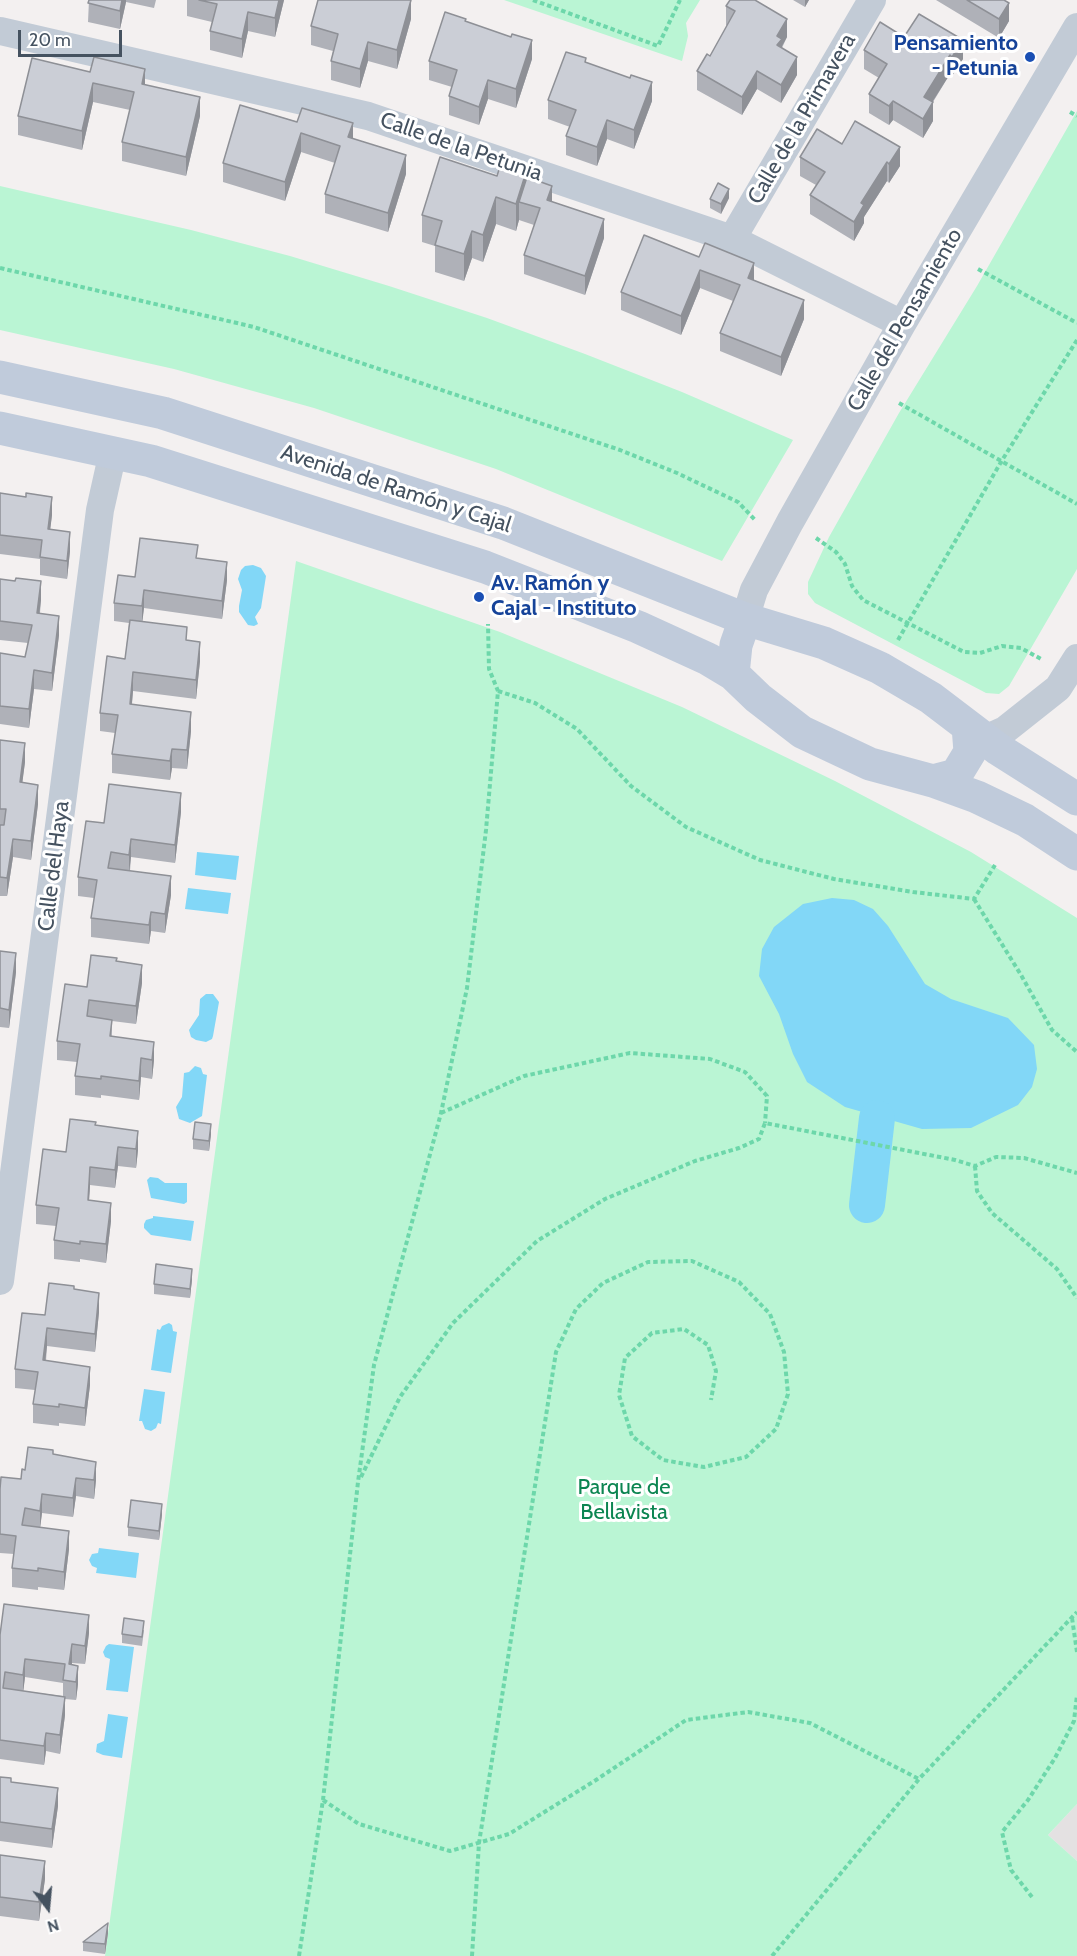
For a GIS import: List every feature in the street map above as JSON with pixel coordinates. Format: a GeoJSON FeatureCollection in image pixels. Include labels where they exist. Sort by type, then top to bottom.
{"type":"FeatureCollection","features":[{"type":"Feature","properties":{"kind":"street","name":"Calle de la Primavera"},"geometry":{"type":"LineString","coordinates":[[732,238],[872,0]]}},
{"type":"Feature","properties":{"kind":"street","name":"Calle del Pensamiento"},"geometry":{"type":"LineString","coordinates":[[745,619],[754,590],[790,522],[902,324],[1077,27]]}},
{"type":"Feature","properties":{"kind":"street","name":"Calle de la Petunia"},"geometry":{"type":"LineString","coordinates":[[0,31],[368,116],[732,238],[902,324]]}},
{"type":"Feature","properties":{"kind":"street","name":"Avenida de Ramón y Cajal"},"geometry":{"type":"LineString","coordinates":[[0,376],[163,413],[492,520],[745,619],[824,643],[880,668],[931,698],[976,733]]}},
{"type":"Feature","properties":{"kind":"street","name":"Avenida de Ramón y Cajal"},"geometry":{"type":"LineString","coordinates":[[0,428],[151,461],[485,567],[638,627],[708,659],[733,674],[758,698],[802,732],[870,764],[933,782]]}},
{"type":"Feature","properties":{"kind":"street","name":"Calle del Haya"},"geometry":{"type":"LineString","coordinates":[[0,1281],[100,510],[113,452]]}},
{"type":"Feature","properties":{"kind":"street"},"geometry":{"type":"LineString","coordinates":[[733,674],[736,645],[745,619]]}},
{"type":"Feature","properties":{"kind":"street"},"geometry":{"type":"LineString","coordinates":[[976,733],[1005,730],[1058,688],[1077,658]]}},
{"type":"Feature","properties":{"kind":"street"},"geometry":{"type":"LineString","coordinates":[[933,782],[956,775],[970,752],[976,733]]}},
{"type":"Feature","properties":{"kind":"street"},"geometry":{"type":"LineString","coordinates":[[976,733],[1077,799]]}},
{"type":"Feature","properties":{"kind":"street"},"geometry":{"type":"LineString","coordinates":[[933,782],[977,797],[1025,820],[1077,854]]}},
{"type":"Feature","properties":{"kind":"path"},"geometry":{"type":"LineString","coordinates":[[532,0],[658,46],[680,0]]}},
{"type":"Feature","properties":{"kind":"path"},"geometry":{"type":"LineString","coordinates":[[1070,112],[1077,116]]}},
{"type":"Feature","properties":{"kind":"path"},"geometry":{"type":"LineString","coordinates":[[0,268],[254,327],[620,450],[677,473],[738,502],[761,524]]}},
{"type":"Feature","properties":{"kind":"path"},"geometry":{"type":"LineString","coordinates":[[978,269],[1077,324]]}},
{"type":"Feature","properties":{"kind":"path"},"geometry":{"type":"LineString","coordinates":[[892,648],[1001,462],[1077,340]]}},
{"type":"Feature","properties":{"kind":"path"},"geometry":{"type":"LineString","coordinates":[[899,403],[1077,504]]}},
{"type":"Feature","properties":{"kind":"path"},"geometry":{"type":"LineString","coordinates":[[813,536],[836,552],[845,564],[852,586],[863,600],[964,652],[980,653],[1002,646],[1021,648],[1041,659]]}},
{"type":"Feature","properties":{"kind":"path"},"geometry":{"type":"LineString","coordinates":[[299,1956],[322,1800],[358,1482],[374,1365],[441,1113],[467,988],[486,830],[498,691],[489,669],[488,624]]}},
{"type":"Feature","properties":{"kind":"path"},"geometry":{"type":"LineString","coordinates":[[498,691],[535,703],[577,729],[631,786],[686,827],[759,860],[834,879],[974,899]]}},
{"type":"Feature","properties":{"kind":"path"},"geometry":{"type":"LineString","coordinates":[[974,899],[995,865]]}},
{"type":"Feature","properties":{"kind":"path"},"geometry":{"type":"LineString","coordinates":[[974,899],[1022,975],[1052,1030],[1077,1052]]}},
{"type":"Feature","properties":{"kind":"path"},"geometry":{"type":"LineString","coordinates":[[358,1482],[400,1397],[453,1323],[537,1241],[605,1199],[695,1161],[739,1148],[759,1139],[765,1123],[767,1096],[745,1072],[710,1059],[630,1053],[524,1076],[441,1113]]}},
{"type":"Feature","properties":{"kind":"path"},"geometry":{"type":"LineString","coordinates":[[765,1123],[955,1160],[975,1166],[996,1157],[1024,1158],[1077,1173]]}},
{"type":"Feature","properties":{"kind":"path"},"geometry":{"type":"LineString","coordinates":[[975,1166],[978,1191],[992,1213],[1057,1269],[1077,1298]]}},
{"type":"Feature","properties":{"kind":"path"},"geometry":{"type":"LineString","coordinates":[[472,1956],[479,1843],[556,1352],[576,1309],[603,1283],[648,1262],[692,1261],[739,1282],[770,1314],[784,1352],[788,1394],[776,1429],[746,1458],[704,1467],[663,1460],[632,1436],[619,1395],[625,1358],[652,1333],[684,1329],[708,1345],[716,1371],[711,1400]]}},
{"type":"Feature","properties":{"kind":"path"},"geometry":{"type":"LineString","coordinates":[[772,1956],[919,1779],[1077,1612]]}},
{"type":"Feature","properties":{"kind":"path"},"geometry":{"type":"LineString","coordinates":[[1072,1617],[1077,1652]]}},
{"type":"Feature","properties":{"kind":"path"},"geometry":{"type":"LineString","coordinates":[[1032,1897],[1011,1870],[1002,1832],[1028,1800],[1055,1758],[1074,1721],[1077,1695]]}},
{"type":"Feature","properties":{"kind":"path"},"geometry":{"type":"LineString","coordinates":[[322,1800],[358,1824],[450,1851],[509,1834],[686,1720],[748,1712],[810,1723],[919,1779]]}},
{"type":"Feature","properties":{"kind":"shaded area"},"geometry":{"type":"Polygon","coordinates":[[[1077,1804],[1077,1861],[1048,1835],[1077,1804]]]}},
{"type":"Feature","properties":{"kind":"green space"},"geometry":{"type":"Polygon","coordinates":[[[504,0],[700,0],[686,23],[688,36],[682,61],[504,0]]]}},
{"type":"Feature","properties":{"kind":"green space"},"geometry":{"type":"Polygon","coordinates":[[[1077,111],[1077,569],[1009,686],[999,694],[986,693],[815,603],[808,594],[808,582],[829,537],[899,413],[977,286],[1077,111]]]}},
{"type":"Feature","properties":{"kind":"green space"},"geometry":{"type":"Polygon","coordinates":[[[0,186],[191,230],[290,256],[389,286],[487,318],[585,354],[682,392],[793,440],[722,561],[496,469],[314,408],[174,369],[0,330],[0,186]]]}},
{"type":"Feature","properties":{"kind":"green space","name":"Parque de Bellavista"},"geometry":{"type":"Polygon","coordinates":[[[296,561],[500,632],[682,707],[835,781],[971,852],[1077,918],[1077,1804],[1048,1835],[1077,1861],[1077,1956],[105,1956],[296,561]]]}},
{"type":"Feature","properties":{"kind":"water"},"geometry":{"type":"Polygon","coordinates":[[[253,565],[261,568],[266,576],[261,608],[255,617],[258,624],[254,626],[248,625],[239,612],[242,590],[238,579],[245,566],[253,565]]]}},
{"type":"Feature","properties":{"kind":"water"},"geometry":{"type":"Polygon","coordinates":[[[197,852],[239,856],[236,880],[195,875],[197,852]]]}},
{"type":"Feature","properties":{"kind":"water"},"geometry":{"type":"Polygon","coordinates":[[[188,888],[231,893],[228,914],[185,909],[188,888]]]}},
{"type":"Feature","properties":{"kind":"water"},"geometry":{"type":"Polygon","coordinates":[[[832,898],[854,900],[873,909],[888,926],[925,984],[951,999],[1008,1018],[1034,1045],[1037,1069],[1032,1087],[1018,1105],[971,1128],[922,1129],[845,1107],[807,1082],[793,1054],[779,1014],[759,976],[762,949],[774,927],[803,904],[832,898]]]}},
{"type":"Feature","properties":{"kind":"water"},"geometry":{"type":"Polygon","coordinates":[[[206,994],[213,994],[219,1002],[213,1036],[206,1042],[191,1037],[189,1030],[199,1015],[200,999],[206,994]]]}},
{"type":"Feature","properties":{"kind":"water"},"geometry":{"type":"Polygon","coordinates":[[[195,1066],[201,1068],[203,1074],[207,1075],[202,1116],[190,1123],[179,1119],[176,1107],[182,1097],[184,1073],[189,1072],[195,1066]]]}},
{"type":"Feature","properties":{"kind":"water"},"geometry":{"type":"Polygon","coordinates":[[[150,1177],[158,1178],[165,1183],[187,1183],[187,1202],[184,1204],[151,1198],[147,1180],[150,1177]]]}},
{"type":"Feature","properties":{"kind":"water"},"geometry":{"type":"Polygon","coordinates":[[[153,1216],[194,1221],[191,1241],[151,1235],[144,1228],[144,1224],[153,1216]]]}},
{"type":"Feature","properties":{"kind":"water"},"geometry":{"type":"Polygon","coordinates":[[[169,1323],[173,1331],[177,1332],[171,1373],[151,1370],[157,1329],[160,1330],[162,1326],[169,1323]]]}},
{"type":"Feature","properties":{"kind":"water"},"geometry":{"type":"Polygon","coordinates":[[[144,1389],[165,1392],[161,1424],[158,1423],[151,1431],[145,1429],[142,1421],[139,1421],[144,1389]]]}},
{"type":"Feature","properties":{"kind":"water"},"geometry":{"type":"Polygon","coordinates":[[[99,1548],[139,1553],[136,1578],[96,1573],[97,1568],[92,1566],[89,1560],[92,1554],[98,1553],[99,1548]]]}},
{"type":"Feature","properties":{"kind":"water"},"geometry":{"type":"Polygon","coordinates":[[[109,1644],[134,1647],[128,1692],[106,1690],[110,1659],[105,1657],[103,1652],[109,1644]]]}},
{"type":"Feature","properties":{"kind":"water"},"geometry":{"type":"Polygon","coordinates":[[[108,1714],[128,1717],[122,1758],[96,1752],[97,1744],[104,1741],[108,1714]]]}},
{"type":"Feature","properties":{"kind":"building"},"geometry":{"type":"Polygon","coordinates":[[[89,0],[122,0],[120,11],[88,3],[89,0]]]}},
{"type":"Feature","properties":{"kind":"building"},"geometry":{"type":"Polygon","coordinates":[[[199,0],[279,0],[275,18],[248,12],[242,39],[210,31],[217,4],[199,0]]]}},
{"type":"Feature","properties":{"kind":"building"},"geometry":{"type":"Polygon","coordinates":[[[318,0],[411,0],[397,50],[368,42],[360,69],[331,61],[338,34],[311,26],[318,0]]]}},
{"type":"Feature","properties":{"kind":"building"},"geometry":{"type":"Polygon","coordinates":[[[730,0],[755,0],[787,19],[777,36],[782,39],[777,45],[797,57],[781,85],[757,71],[742,97],[697,71],[707,54],[710,56],[735,11],[726,6],[730,0]]]}},
{"type":"Feature","properties":{"kind":"building"},"geometry":{"type":"Polygon","coordinates":[[[967,0],[1004,0],[1009,3],[999,19],[967,0]]]}},
{"type":"Feature","properties":{"kind":"building"},"geometry":{"type":"Polygon","coordinates":[[[445,12],[511,37],[512,34],[532,40],[516,89],[488,80],[479,107],[449,96],[457,70],[429,61],[445,12]]]}},
{"type":"Feature","properties":{"kind":"building"},"geometry":{"type":"Polygon","coordinates":[[[919,14],[963,40],[952,57],[950,55],[924,97],[933,102],[923,119],[893,101],[889,106],[869,94],[887,64],[864,50],[880,22],[904,37],[919,14]]]}},
{"type":"Feature","properties":{"kind":"building"},"geometry":{"type":"Polygon","coordinates":[[[566,52],[586,58],[585,62],[630,78],[631,75],[652,82],[634,130],[607,120],[597,147],[566,136],[576,110],[548,100],[566,52]]]}},
{"type":"Feature","properties":{"kind":"building"},"geometry":{"type":"Polygon","coordinates":[[[94,57],[145,69],[142,84],[200,97],[186,157],[122,142],[134,92],[93,83],[82,131],[18,116],[32,58],[90,72],[94,57]]]}},
{"type":"Feature","properties":{"kind":"building"},"geometry":{"type":"Polygon","coordinates":[[[240,105],[297,122],[302,108],[353,123],[348,137],[406,155],[388,213],[325,194],[340,146],[301,133],[285,182],[223,163],[240,105]]]}},
{"type":"Feature","properties":{"kind":"building"},"geometry":{"type":"Polygon","coordinates":[[[855,121],[900,147],[889,164],[887,162],[861,203],[864,205],[854,222],[810,195],[825,172],[800,157],[817,129],[842,144],[855,121]]]}},
{"type":"Feature","properties":{"kind":"building"},"geometry":{"type":"Polygon","coordinates":[[[440,157],[497,176],[502,160],[527,169],[516,204],[496,197],[483,235],[472,231],[464,254],[435,245],[442,221],[422,215],[440,157]]]}},
{"type":"Feature","properties":{"kind":"building"},"geometry":{"type":"Polygon","coordinates":[[[527,177],[552,186],[547,200],[604,219],[585,276],[524,255],[540,208],[519,202],[527,177]]]}},
{"type":"Feature","properties":{"kind":"building"},"geometry":{"type":"Polygon","coordinates":[[[718,183],[729,189],[721,204],[710,199],[718,183]]]}},
{"type":"Feature","properties":{"kind":"building"},"geometry":{"type":"Polygon","coordinates":[[[644,235],[699,257],[705,243],[754,263],[748,278],[804,300],[781,357],[720,333],[740,285],[700,270],[681,316],[621,292],[644,235]]]}},
{"type":"Feature","properties":{"kind":"building"},"geometry":{"type":"Polygon","coordinates":[[[0,493],[26,497],[26,493],[52,497],[48,529],[70,532],[67,561],[40,557],[42,540],[0,535],[0,493]]]}},
{"type":"Feature","properties":{"kind":"building"},"geometry":{"type":"Polygon","coordinates":[[[140,538],[198,545],[196,558],[227,562],[222,601],[144,590],[142,606],[114,603],[118,575],[135,577],[140,538]]]}},
{"type":"Feature","properties":{"kind":"building"},"geometry":{"type":"Polygon","coordinates":[[[16,578],[41,581],[37,613],[59,616],[52,673],[34,670],[29,709],[0,706],[0,653],[25,657],[32,625],[0,621],[0,579],[15,581],[16,578]]]}},
{"type":"Feature","properties":{"kind":"building"},"geometry":{"type":"Polygon","coordinates":[[[130,620],[187,627],[186,640],[200,642],[196,680],[133,672],[130,704],[191,712],[187,750],[172,749],[170,761],[112,754],[118,715],[100,713],[107,656],[125,659],[130,620]]]}},
{"type":"Feature","properties":{"kind":"building"},"geometry":{"type":"Polygon","coordinates":[[[0,740],[25,743],[20,782],[38,785],[31,841],[13,839],[7,878],[0,877],[0,825],[4,825],[6,809],[0,809],[0,740]]]}},
{"type":"Feature","properties":{"kind":"building"},"geometry":{"type":"Polygon","coordinates":[[[109,784],[181,793],[175,845],[131,839],[129,855],[111,852],[108,868],[171,876],[165,914],[151,912],[149,925],[91,918],[97,880],[78,877],[86,821],[104,823],[109,784]]]}},
{"type":"Feature","properties":{"kind":"building"},"geometry":{"type":"Polygon","coordinates":[[[0,951],[16,953],[9,1010],[0,1008],[0,951]]]}},
{"type":"Feature","properties":{"kind":"building"},"geometry":{"type":"Polygon","coordinates":[[[91,955],[117,958],[116,961],[142,965],[136,1006],[89,1000],[87,1016],[112,1020],[110,1036],[154,1042],[152,1060],[141,1058],[139,1081],[101,1076],[101,1079],[75,1076],[80,1044],[57,1041],[65,984],[87,987],[91,955]]]}},
{"type":"Feature","properties":{"kind":"building"},"geometry":{"type":"Polygon","coordinates":[[[70,1119],[138,1131],[136,1149],[118,1147],[115,1170],[90,1167],[88,1200],[111,1203],[106,1244],[80,1241],[80,1244],[54,1240],[59,1208],[36,1205],[43,1149],[66,1152],[70,1119]]]}},
{"type":"Feature","properties":{"kind":"building"},"geometry":{"type":"Polygon","coordinates":[[[195,1122],[211,1124],[209,1141],[193,1139],[195,1122]]]}},
{"type":"Feature","properties":{"kind":"building"},"geometry":{"type":"Polygon","coordinates":[[[156,1264],[192,1269],[190,1289],[154,1284],[156,1264]]]}},
{"type":"Feature","properties":{"kind":"building"},"geometry":{"type":"Polygon","coordinates":[[[49,1283],[74,1286],[74,1289],[99,1293],[95,1334],[47,1328],[43,1360],[90,1367],[85,1408],[59,1404],[59,1407],[33,1404],[38,1372],[15,1369],[22,1313],[45,1315],[49,1283]]]}},
{"type":"Feature","properties":{"kind":"building"},"geometry":{"type":"Polygon","coordinates":[[[28,1447],[53,1450],[53,1454],[96,1462],[94,1480],[76,1478],[73,1498],[42,1494],[40,1511],[25,1508],[22,1525],[69,1531],[64,1572],[38,1568],[38,1571],[12,1568],[16,1536],[0,1534],[1,1477],[21,1479],[22,1469],[25,1470],[28,1447]]]}},
{"type":"Feature","properties":{"kind":"building"},"geometry":{"type":"Polygon","coordinates":[[[131,1500],[162,1504],[159,1531],[128,1527],[131,1500]]]}},
{"type":"Feature","properties":{"kind":"building"},"geometry":{"type":"Polygon","coordinates":[[[4,1604],[89,1615],[85,1646],[72,1644],[69,1664],[78,1666],[76,1682],[63,1680],[65,1664],[25,1659],[23,1675],[5,1672],[3,1688],[65,1697],[60,1735],[46,1733],[44,1746],[0,1740],[0,1635],[4,1604]]]}},
{"type":"Feature","properties":{"kind":"building"},"geometry":{"type":"Polygon","coordinates":[[[124,1618],[144,1621],[142,1637],[122,1634],[124,1618]]]}},
{"type":"Feature","properties":{"kind":"building"},"geometry":{"type":"Polygon","coordinates":[[[0,1777],[11,1778],[11,1782],[58,1788],[52,1829],[0,1822],[0,1777]]]}},
{"type":"Feature","properties":{"kind":"building"},"geometry":{"type":"Polygon","coordinates":[[[0,1855],[45,1861],[39,1902],[0,1897],[0,1855]]]}},
{"type":"Feature","properties":{"kind":"building"},"geometry":{"type":"Polygon","coordinates":[[[108,1923],[105,1944],[83,1942],[108,1923]]]}},
{"type":"Feature","properties":{"kind":"waterway"},"geometry":{"type":"LineString","coordinates":[[867,1205],[877,1118]]}},
{"type":"Feature","properties":{"kind":"place","name":"Pensamiento - Petunia"},"geometry":{"type":"Point","coordinates":[1030,57]}},
{"type":"Feature","properties":{"kind":"place","name":"Av. Ramón y Cajal - Instituto"},"geometry":{"type":"Point","coordinates":[479,597]}}]}
